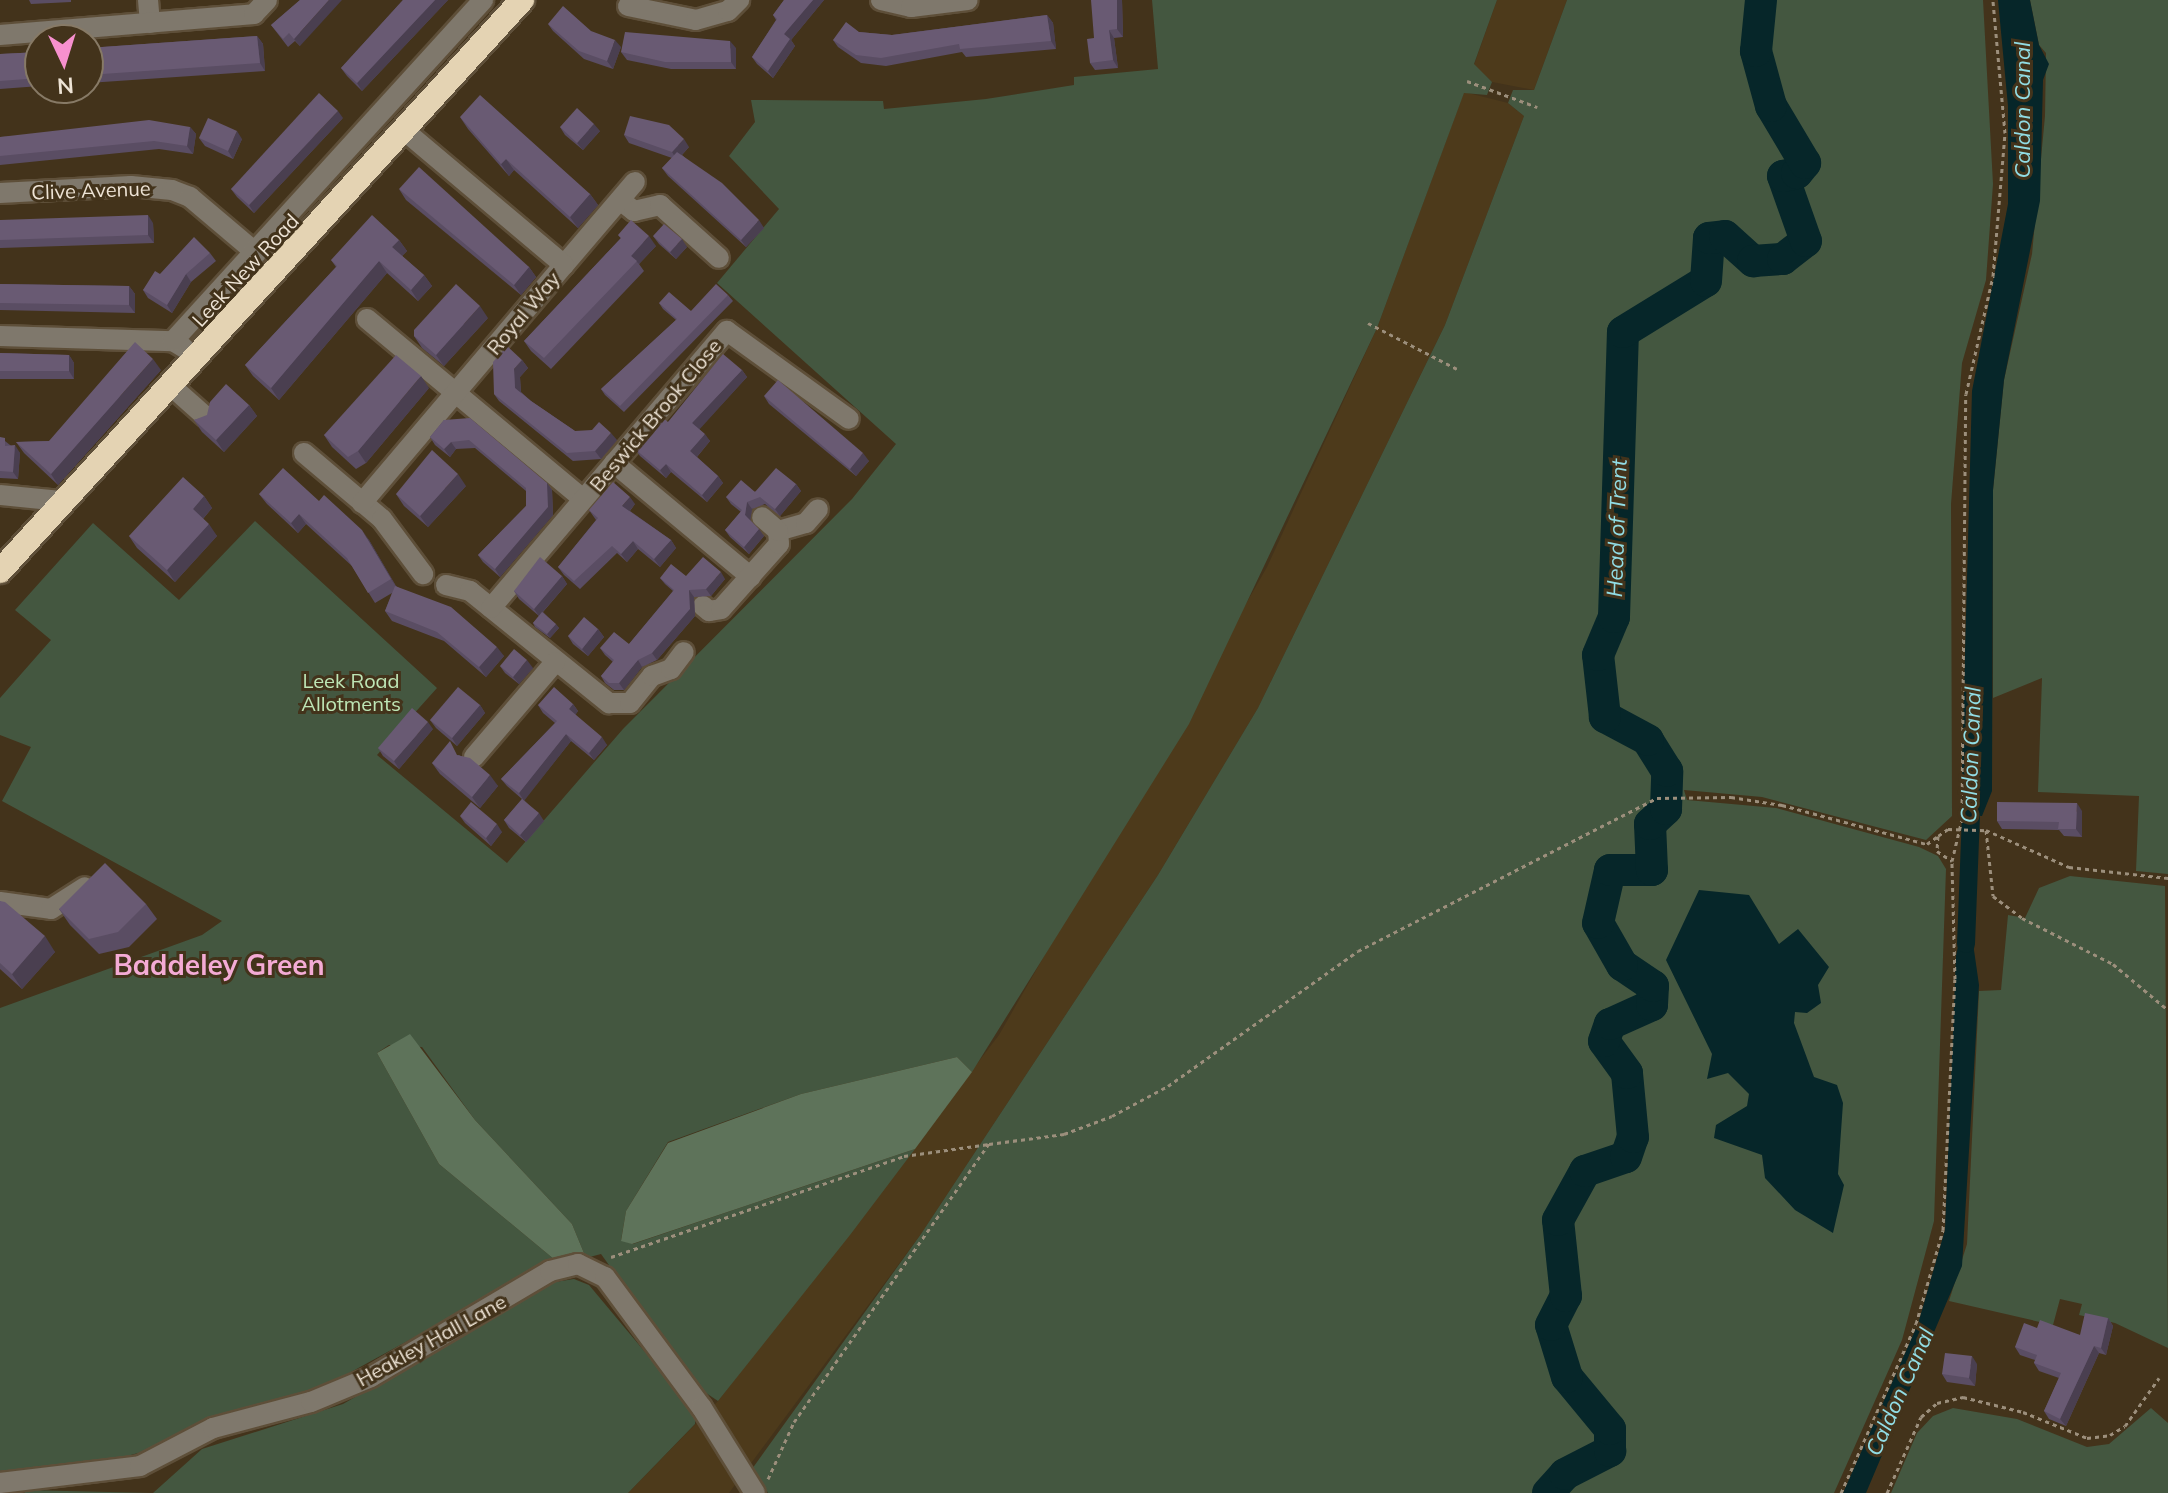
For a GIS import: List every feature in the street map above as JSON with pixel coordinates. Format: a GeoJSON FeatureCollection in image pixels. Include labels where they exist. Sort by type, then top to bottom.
{"type":"FeatureCollection","features":[{"type":"Feature","properties":{"kind":"highway","name":"Leek New Road"},"geometry":{"type":"LineString","coordinates":[[0,571],[61,501],[406,132],[522,0]]}},
{"type":"Feature","properties":{"kind":"street"},"geometry":{"type":"LineString","coordinates":[[148,0],[150,23]]}},
{"type":"Feature","properties":{"kind":"street"},"geometry":{"type":"LineString","coordinates":[[0,35],[254,14],[267,0]]}},
{"type":"Feature","properties":{"kind":"street","name":"Leek New Road"},"geometry":{"type":"LineString","coordinates":[[173,341],[483,0]]}},
{"type":"Feature","properties":{"kind":"street"},"geometry":{"type":"LineString","coordinates":[[622,8],[696,20],[728,11],[739,0]]}},
{"type":"Feature","properties":{"kind":"street"},"geometry":{"type":"LineString","coordinates":[[881,0],[911,7],[968,0]]}},
{"type":"Feature","properties":{"kind":"street","name":"Royal Way"},"geometry":{"type":"LineString","coordinates":[[362,503],[564,265],[406,132]]}},
{"type":"Feature","properties":{"kind":"street"},"geometry":{"type":"LineString","coordinates":[[564,265],[627,206],[635,182]]}},
{"type":"Feature","properties":{"kind":"street","name":"Clive Avenue"},"geometry":{"type":"LineString","coordinates":[[0,193],[131,186],[172,190],[190,197],[256,253]]}},
{"type":"Feature","properties":{"kind":"street"},"geometry":{"type":"LineString","coordinates":[[627,206],[660,205],[719,258]]}},
{"type":"Feature","properties":{"kind":"street"},"geometry":{"type":"LineString","coordinates":[[367,319],[583,499]]}},
{"type":"Feature","properties":{"kind":"street","name":"Beswick Brook Close"},"geometry":{"type":"LineString","coordinates":[[491,608],[727,331],[849,419]]}},
{"type":"Feature","properties":{"kind":"street"},"geometry":{"type":"LineString","coordinates":[[0,336],[173,341],[198,356]]}},
{"type":"Feature","properties":{"kind":"street"},"geometry":{"type":"LineString","coordinates":[[170,385],[206,417]]}},
{"type":"Feature","properties":{"kind":"street"},"geometry":{"type":"LineString","coordinates":[[304,453],[382,519],[423,574]]}},
{"type":"Feature","properties":{"kind":"street"},"geometry":{"type":"LineString","coordinates":[[614,463],[751,577]]}},
{"type":"Feature","properties":{"kind":"street"},"geometry":{"type":"LineString","coordinates":[[0,495],[61,501]]}},
{"type":"Feature","properties":{"kind":"street"},"geometry":{"type":"LineString","coordinates":[[703,606],[716,612],[779,544],[770,524],[806,523],[818,509]]}},
{"type":"Feature","properties":{"kind":"street"},"geometry":{"type":"LineString","coordinates":[[446,585],[470,591],[581,684],[609,703],[630,703],[652,676],[671,669],[684,652]]}},
{"type":"Feature","properties":{"kind":"street"},"geometry":{"type":"LineString","coordinates":[[474,757],[555,662]]}},
{"type":"Feature","properties":{"kind":"street"},"geometry":{"type":"LineString","coordinates":[[0,902],[51,909],[85,887]]}},
{"type":"Feature","properties":{"kind":"street"},"geometry":{"type":"LineString","coordinates":[[581,1265],[605,1277],[755,1485]]}},
{"type":"Feature","properties":{"kind":"street","name":"Heakley Hall Lane"},"geometry":{"type":"LineString","coordinates":[[0,1483],[140,1466],[213,1428],[311,1402],[371,1377],[550,1271],[581,1265]]}},
{"type":"Feature","properties":{"kind":"path"},"geometry":{"type":"LineString","coordinates":[[1841,1493],[1916,1324],[1943,1230],[1955,979],[1952,861],[1962,819],[1966,394],[2001,218],[2005,133],[1993,0]]}},
{"type":"Feature","properties":{"kind":"path"},"geometry":{"type":"LineString","coordinates":[[1467,81],[1537,107]]}},
{"type":"Feature","properties":{"kind":"path"},"geometry":{"type":"LineString","coordinates":[[1368,323],[1457,369]]}},
{"type":"Feature","properties":{"kind":"path"},"geometry":{"type":"LineString","coordinates":[[581,1265],[627,1255],[904,1156],[1064,1134],[1126,1108],[1168,1086],[1358,951],[1657,798],[1721,796],[1782,805],[1927,844],[1948,829],[1986,830],[2069,867],[2168,878]]}},
{"type":"Feature","properties":{"kind":"path"},"geometry":{"type":"LineString","coordinates":[[1986,830],[1993,896],[2030,923],[2113,964],[2168,1010]]}},
{"type":"Feature","properties":{"kind":"path"},"geometry":{"type":"LineString","coordinates":[[1938,836],[1937,851],[1952,861]]}},
{"type":"Feature","properties":{"kind":"path"},"geometry":{"type":"LineString","coordinates":[[755,1485],[794,1422],[989,1144]]}},
{"type":"Feature","properties":{"kind":"path"},"geometry":{"type":"LineString","coordinates":[[1887,1493],[1921,1417],[1937,1403],[1963,1397],[2023,1412],[2087,1438],[2110,1435],[2125,1426],[2159,1378]]}},
{"type":"Feature","properties":{"kind":"shaded area"},"geometry":{"type":"Polygon","coordinates":[[[1497,0],[1567,0],[1534,90],[1492,82],[1474,65],[1497,0]]]}},
{"type":"Feature","properties":{"kind":"shaded area"},"geometry":{"type":"Polygon","coordinates":[[[1464,92],[1508,103],[1524,116],[1445,325],[1258,708],[1158,875],[921,1234],[729,1493],[628,1493],[718,1401],[999,1035],[1267,567],[1377,328],[1464,92]]]}},
{"type":"Feature","properties":{"kind":"green space","name":"Leek Road Allotments"},"geometry":{"type":"Polygon","coordinates":[[[1152,0],[1497,0],[1474,64],[1492,82],[1487,95],[1464,93],[1377,328],[1189,724],[972,1072],[957,1057],[801,1094],[668,1142],[626,1211],[621,1240],[633,1244],[915,1149],[850,1235],[718,1401],[697,1387],[601,1254],[586,1258],[572,1224],[475,1120],[422,1047],[389,1045],[377,1053],[439,1164],[555,1260],[311,1394],[225,1413],[156,1448],[102,1463],[0,1471],[0,1008],[202,935],[222,921],[2,801],[31,747],[0,735],[0,698],[51,640],[15,610],[93,523],[179,600],[255,521],[437,688],[377,755],[507,863],[623,729],[852,499],[896,444],[717,283],[779,209],[729,156],[755,122],[751,100],[883,101],[884,109],[986,99],[1074,85],[1074,77],[1158,69],[1152,0]]]}},
{"type":"Feature","properties":{"kind":"green space"},"geometry":{"type":"Polygon","coordinates":[[[1567,0],[1983,0],[1993,184],[1986,280],[1962,363],[1951,504],[1952,816],[1926,840],[1762,797],[1684,790],[1687,800],[1776,808],[1919,847],[1938,856],[1946,869],[1934,1221],[1902,1340],[1834,1493],[768,1493],[752,1469],[921,1234],[1158,875],[1258,708],[1445,325],[1524,116],[1508,103],[1513,90],[1534,90],[1567,0]]]}},
{"type":"Feature","properties":{"kind":"green space"},"geometry":{"type":"Polygon","coordinates":[[[2030,0],[2168,0],[2168,874],[2136,871],[2139,796],[2038,792],[2042,678],[1993,698],[1993,490],[2004,380],[2032,254],[2045,116],[2046,53],[2039,45],[2030,0]]]}},
{"type":"Feature","properties":{"kind":"green space"},"geometry":{"type":"Polygon","coordinates":[[[2070,876],[2165,886],[2168,1348],[2115,1323],[2079,1315],[2082,1304],[2060,1299],[2053,1325],[1949,1301],[1967,1244],[1979,991],[2001,990],[2008,915],[2025,918],[2039,888],[2070,876]]]}},
{"type":"Feature","properties":{"kind":"green space"},"geometry":{"type":"Polygon","coordinates":[[[410,1034],[475,1120],[572,1224],[586,1258],[555,1260],[439,1164],[377,1053],[410,1034]]]}},
{"type":"Feature","properties":{"kind":"green space"},"geometry":{"type":"Polygon","coordinates":[[[957,1057],[972,1072],[915,1149],[632,1244],[621,1241],[626,1211],[668,1143],[801,1094],[957,1057]]]}},
{"type":"Feature","properties":{"kind":"green space"},"geometry":{"type":"Polygon","coordinates":[[[574,1279],[589,1285],[696,1413],[695,1424],[628,1493],[153,1493],[202,1449],[343,1404],[555,1282],[574,1279]]]}},
{"type":"Feature","properties":{"kind":"green space"},"geometry":{"type":"Polygon","coordinates":[[[1953,1408],[2017,1419],[2087,1447],[2109,1444],[2151,1408],[2168,1423],[2168,1493],[1891,1493],[1917,1433],[1933,1416],[1953,1408]]]}},
{"type":"Feature","properties":{"kind":"green space"},"geometry":{"type":"Polygon","coordinates":[[[23,1490],[153,1493],[25,1493],[23,1490]]]}},
{"type":"Feature","properties":{"kind":"water"},"geometry":{"type":"Polygon","coordinates":[[[1998,0],[2030,0],[2039,45],[2049,64],[2043,80],[2040,201],[2004,380],[1993,490],[1992,791],[1982,816],[1965,815],[1962,767],[1972,391],[2008,204],[2008,106],[1998,0]]]}},
{"type":"Feature","properties":{"kind":"water"},"geometry":{"type":"Polygon","coordinates":[[[1699,890],[1749,895],[1779,944],[1798,929],[1829,967],[1818,985],[1821,1003],[1807,1013],[1795,1012],[1794,1023],[1814,1077],[1837,1085],[1843,1103],[1838,1174],[1844,1185],[1833,1233],[1795,1210],[1765,1178],[1762,1155],[1714,1138],[1716,1125],[1747,1106],[1749,1094],[1728,1073],[1707,1079],[1712,1054],[1666,960],[1699,890]]]}},
{"type":"Feature","properties":{"kind":"water"},"geometry":{"type":"Polygon","coordinates":[[[1963,922],[1970,922],[1979,985],[1962,1266],[1866,1493],[1843,1493],[1918,1324],[1945,1230],[1956,956],[1963,922]]]}},
{"type":"Feature","properties":{"kind":"building"},"geometry":{"type":"Polygon","coordinates":[[[300,0],[329,0],[294,39],[289,33],[283,39],[271,25],[300,0]]]}},
{"type":"Feature","properties":{"kind":"building"},"geometry":{"type":"Polygon","coordinates":[[[403,0],[435,0],[357,83],[341,68],[403,0]]]}},
{"type":"Feature","properties":{"kind":"building"},"geometry":{"type":"Polygon","coordinates":[[[784,0],[813,0],[784,34],[790,39],[768,71],[752,57],[777,19],[773,15],[784,0]]]}},
{"type":"Feature","properties":{"kind":"building"},"geometry":{"type":"Polygon","coordinates":[[[1091,0],[1117,0],[1117,29],[1109,30],[1113,60],[1090,63],[1087,39],[1094,38],[1091,0]]]}},
{"type":"Feature","properties":{"kind":"building"},"geometry":{"type":"Polygon","coordinates":[[[563,6],[591,31],[615,40],[607,61],[579,51],[548,24],[563,6]]]}},
{"type":"Feature","properties":{"kind":"building"},"geometry":{"type":"Polygon","coordinates":[[[1047,15],[1051,41],[960,49],[959,44],[881,58],[856,55],[833,40],[846,22],[859,32],[892,35],[1047,15]]]}},
{"type":"Feature","properties":{"kind":"building"},"geometry":{"type":"Polygon","coordinates":[[[625,32],[730,41],[731,62],[665,62],[621,52],[625,32]]]}},
{"type":"Feature","properties":{"kind":"building"},"geometry":{"type":"Polygon","coordinates":[[[257,36],[260,63],[104,74],[104,47],[257,36]]]}},
{"type":"Feature","properties":{"kind":"building"},"geometry":{"type":"Polygon","coordinates":[[[24,53],[24,79],[0,81],[0,54],[24,53]]]}},
{"type":"Feature","properties":{"kind":"building"},"geometry":{"type":"Polygon","coordinates":[[[319,93],[338,111],[249,205],[231,189],[319,93]]]}},
{"type":"Feature","properties":{"kind":"building"},"geometry":{"type":"Polygon","coordinates":[[[480,95],[590,194],[570,217],[506,159],[501,164],[460,117],[480,95]]]}},
{"type":"Feature","properties":{"kind":"building"},"geometry":{"type":"Polygon","coordinates":[[[577,108],[594,124],[577,143],[560,127],[577,108]]]}},
{"type":"Feature","properties":{"kind":"building"},"geometry":{"type":"Polygon","coordinates":[[[630,116],[669,125],[684,139],[672,152],[624,135],[630,116]]]}},
{"type":"Feature","properties":{"kind":"building"},"geometry":{"type":"Polygon","coordinates":[[[208,118],[237,131],[228,151],[199,138],[208,118]]]}},
{"type":"Feature","properties":{"kind":"building"},"geometry":{"type":"Polygon","coordinates":[[[149,120],[190,127],[187,146],[154,141],[0,156],[0,137],[149,120]]]}},
{"type":"Feature","properties":{"kind":"building"},"geometry":{"type":"Polygon","coordinates":[[[677,152],[722,183],[759,220],[741,240],[662,168],[677,152]]]}},
{"type":"Feature","properties":{"kind":"building"},"geometry":{"type":"Polygon","coordinates":[[[419,167],[529,267],[514,285],[399,189],[419,167]]]}},
{"type":"Feature","properties":{"kind":"building"},"geometry":{"type":"Polygon","coordinates":[[[148,215],[148,235],[0,240],[0,220],[148,215]]]}},
{"type":"Feature","properties":{"kind":"building"},"geometry":{"type":"Polygon","coordinates":[[[372,215],[399,240],[392,247],[424,275],[411,290],[379,261],[271,388],[245,365],[337,266],[331,260],[372,215]]]}},
{"type":"Feature","properties":{"kind":"building"},"geometry":{"type":"Polygon","coordinates":[[[631,220],[649,236],[631,256],[637,261],[544,358],[524,341],[621,238],[618,235],[631,220]]]}},
{"type":"Feature","properties":{"kind":"building"},"geometry":{"type":"Polygon","coordinates":[[[664,224],[682,239],[670,252],[653,236],[664,224]]]}},
{"type":"Feature","properties":{"kind":"building"},"geometry":{"type":"Polygon","coordinates":[[[194,237],[210,253],[186,274],[167,305],[143,290],[155,271],[160,274],[194,237]]]}},
{"type":"Feature","properties":{"kind":"building"},"geometry":{"type":"Polygon","coordinates":[[[0,284],[129,286],[129,305],[0,303],[0,284]]]}},
{"type":"Feature","properties":{"kind":"building"},"geometry":{"type":"Polygon","coordinates":[[[456,284],[480,306],[436,355],[414,336],[414,330],[456,284]]]}},
{"type":"Feature","properties":{"kind":"building"},"geometry":{"type":"Polygon","coordinates":[[[716,284],[728,295],[620,406],[601,389],[677,319],[659,303],[669,292],[691,311],[716,284]]]}},
{"type":"Feature","properties":{"kind":"building"},"geometry":{"type":"Polygon","coordinates":[[[135,342],[153,359],[51,474],[16,442],[49,441],[135,342]]]}},
{"type":"Feature","properties":{"kind":"building"},"geometry":{"type":"Polygon","coordinates":[[[507,346],[522,360],[514,369],[515,388],[575,431],[592,430],[599,422],[611,433],[595,451],[567,453],[494,394],[493,362],[507,346]]]}},
{"type":"Feature","properties":{"kind":"building"},"geometry":{"type":"Polygon","coordinates":[[[0,353],[69,355],[69,371],[0,371],[0,353]]]}},
{"type":"Feature","properties":{"kind":"building"},"geometry":{"type":"Polygon","coordinates":[[[723,354],[742,370],[692,423],[705,434],[690,451],[718,476],[702,495],[666,464],[660,470],[635,449],[662,417],[668,422],[723,354]]]}},
{"type":"Feature","properties":{"kind":"building"},"geometry":{"type":"Polygon","coordinates":[[[396,355],[421,376],[358,451],[348,457],[324,435],[396,355]]]}},
{"type":"Feature","properties":{"kind":"building"},"geometry":{"type":"Polygon","coordinates":[[[778,380],[863,453],[850,469],[764,396],[778,380]]]}},
{"type":"Feature","properties":{"kind":"building"},"geometry":{"type":"Polygon","coordinates":[[[226,384],[249,405],[216,440],[194,420],[207,415],[210,402],[226,384]]]}},
{"type":"Feature","properties":{"kind":"building"},"geometry":{"type":"Polygon","coordinates":[[[470,418],[547,483],[548,507],[495,569],[478,555],[526,506],[526,488],[469,440],[451,442],[444,449],[430,437],[444,420],[470,418]]]}},
{"type":"Feature","properties":{"kind":"building"},"geometry":{"type":"Polygon","coordinates":[[[0,437],[5,438],[5,446],[15,445],[13,472],[0,471],[0,437]]]}},
{"type":"Feature","properties":{"kind":"building"},"geometry":{"type":"Polygon","coordinates":[[[432,450],[458,474],[420,516],[396,494],[432,450]]]}},
{"type":"Feature","properties":{"kind":"building"},"geometry":{"type":"Polygon","coordinates":[[[283,468],[319,501],[324,495],[362,530],[391,579],[368,593],[347,558],[299,514],[291,523],[259,494],[283,468]]]}},
{"type":"Feature","properties":{"kind":"building"},"geometry":{"type":"Polygon","coordinates":[[[776,468],[796,484],[775,509],[760,497],[747,502],[745,515],[759,529],[744,547],[725,530],[742,510],[726,497],[741,480],[755,492],[776,468]]]}},
{"type":"Feature","properties":{"kind":"building"},"geometry":{"type":"Polygon","coordinates":[[[183,477],[204,496],[193,509],[209,524],[167,570],[129,536],[183,477]]]}},
{"type":"Feature","properties":{"kind":"building"},"geometry":{"type":"Polygon","coordinates":[[[613,482],[630,497],[622,506],[671,540],[654,559],[633,541],[621,554],[612,546],[574,581],[558,567],[598,518],[589,510],[613,482]]]}},
{"type":"Feature","properties":{"kind":"building"},"geometry":{"type":"Polygon","coordinates":[[[540,557],[562,576],[534,609],[514,591],[540,557]]]}},
{"type":"Feature","properties":{"kind":"building"},"geometry":{"type":"Polygon","coordinates":[[[703,557],[721,572],[706,589],[689,590],[690,609],[652,653],[638,660],[619,683],[609,683],[601,676],[614,660],[600,648],[614,632],[629,644],[674,590],[660,578],[671,564],[686,576],[703,557]]]}},
{"type":"Feature","properties":{"kind":"building"},"geometry":{"type":"Polygon","coordinates":[[[395,586],[451,607],[497,647],[479,667],[437,632],[385,611],[395,586]]]}},
{"type":"Feature","properties":{"kind":"building"},"geometry":{"type":"Polygon","coordinates":[[[542,612],[556,624],[547,634],[533,623],[542,612]]]}},
{"type":"Feature","properties":{"kind":"building"},"geometry":{"type":"Polygon","coordinates":[[[584,617],[598,629],[582,649],[568,636],[584,617]]]}},
{"type":"Feature","properties":{"kind":"building"},"geometry":{"type":"Polygon","coordinates":[[[514,649],[527,660],[513,677],[500,666],[514,649]]]}},
{"type":"Feature","properties":{"kind":"building"},"geometry":{"type":"Polygon","coordinates":[[[458,687],[480,705],[452,738],[430,720],[458,687]]]}},
{"type":"Feature","properties":{"kind":"building"},"geometry":{"type":"Polygon","coordinates":[[[554,687],[573,704],[569,709],[602,737],[589,753],[566,734],[519,793],[501,779],[557,721],[538,705],[554,687]]]}},
{"type":"Feature","properties":{"kind":"building"},"geometry":{"type":"Polygon","coordinates":[[[412,708],[428,722],[394,761],[378,748],[412,708]]]}},
{"type":"Feature","properties":{"kind":"building"},"geometry":{"type":"Polygon","coordinates":[[[450,741],[457,755],[470,758],[490,775],[472,797],[432,763],[450,741]]]}},
{"type":"Feature","properties":{"kind":"building"},"geometry":{"type":"Polygon","coordinates":[[[522,799],[539,813],[520,835],[504,820],[522,799]]]}},
{"type":"Feature","properties":{"kind":"building"},"geometry":{"type":"Polygon","coordinates":[[[471,802],[497,824],[486,838],[460,816],[471,802]]]}},
{"type":"Feature","properties":{"kind":"building"},"geometry":{"type":"Polygon","coordinates":[[[1997,802],[2077,803],[2076,829],[2058,829],[2059,822],[1997,821],[1997,802]]]}},
{"type":"Feature","properties":{"kind":"building"},"geometry":{"type":"Polygon","coordinates":[[[105,863],[146,904],[118,932],[89,939],[59,909],[105,863]]]}},
{"type":"Feature","properties":{"kind":"building"},"geometry":{"type":"Polygon","coordinates":[[[0,901],[45,936],[12,974],[0,963],[0,901]]]}},
{"type":"Feature","properties":{"kind":"building"},"geometry":{"type":"Polygon","coordinates":[[[2085,1313],[2108,1318],[2101,1348],[2094,1346],[2060,1419],[2044,1411],[2061,1373],[2034,1363],[2037,1355],[2015,1347],[2024,1323],[2037,1328],[2040,1320],[2080,1335],[2085,1313]]]}},
{"type":"Feature","properties":{"kind":"building"},"geometry":{"type":"Polygon","coordinates":[[[1945,1353],[1972,1356],[1969,1378],[1942,1374],[1945,1353]]]}},
{"type":"Feature","properties":{"kind":"waterway","name":"Head of Trent"},"geometry":{"type":"LineString","coordinates":[[1548,1493],[1565,1474],[1610,1451],[1610,1429],[1567,1377],[1551,1325],[1566,1296],[1558,1220],[1585,1171],[1626,1157],[1633,1137],[1627,1073],[1604,1041],[1610,1024],[1652,1005],[1653,986],[1622,965],[1598,923],[1610,870],[1652,870],[1650,824],[1666,809],[1667,771],[1648,740],[1605,717],[1598,655],[1614,617],[1623,332],[1706,281],[1709,238],[1725,236],[1753,261],[1783,259],[1806,241],[1783,176],[1797,173],[1805,163],[1771,106],[1756,51],[1761,0]]}},
{"type":"Feature","properties":{"kind":"waterway","name":"Caldon Canal"},"geometry":{"type":"LineString","coordinates":[[1966,944],[1972,790]]}},
{"type":"Feature","properties":{"kind":"district","name":"Baddeley Green"},"geometry":{"type":"Point","coordinates":[219,965]}}]}
